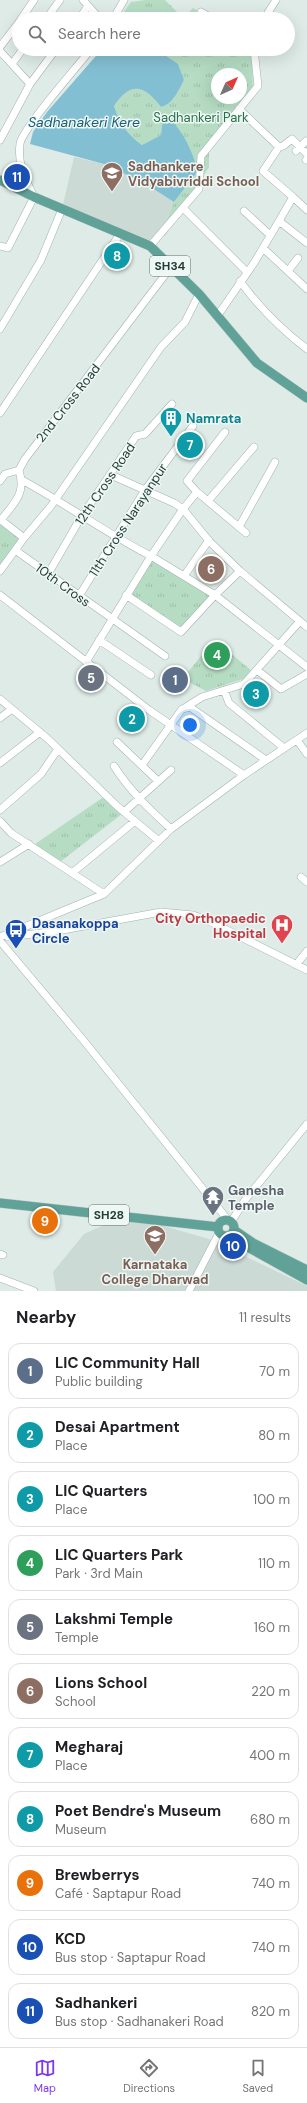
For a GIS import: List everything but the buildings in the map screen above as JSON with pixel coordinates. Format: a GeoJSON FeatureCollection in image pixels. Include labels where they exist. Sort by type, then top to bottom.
{"type":"FeatureCollection","features":[{"type":"Feature","properties":{"kind":"main road","name":"SH34"},"geometry":{"type":"LineString","coordinates":[[0,180],[34,197],[150,246],[199,294],[257,363],[307,398]]}},
{"type":"Feature","properties":{"kind":"main road","name":"SH28"},"geometry":{"type":"LineString","coordinates":[[0,1203],[226,1228],[307,1270]]}},
{"type":"Feature","properties":{"kind":"main road","name":"SH28"},"geometry":{"type":"LineString","coordinates":[[226,1228],[307,1280]]}},
{"type":"Feature","properties":{"kind":"street"},"geometry":{"type":"LineString","coordinates":[[26,12],[34,0]]}},
{"type":"Feature","properties":{"kind":"street"},"geometry":{"type":"LineString","coordinates":[[51,12],[60,0]]}},
{"type":"Feature","properties":{"kind":"street"},"geometry":{"type":"LineString","coordinates":[[83,0],[94,12]]}},
{"type":"Feature","properties":{"kind":"street"},"geometry":{"type":"LineString","coordinates":[[117,12],[124,0]]}},
{"type":"Feature","properties":{"kind":"street"},"geometry":{"type":"LineString","coordinates":[[268,12],[276,0]]}},
{"type":"Feature","properties":{"kind":"street"},"geometry":{"type":"LineString","coordinates":[[84,12],[88,6]]}},
{"type":"Feature","properties":{"kind":"street"},"geometry":{"type":"LineString","coordinates":[[0,47],[12,31]]}},
{"type":"Feature","properties":{"kind":"street"},"geometry":{"type":"LineString","coordinates":[[0,51],[30,84]]}},
{"type":"Feature","properties":{"kind":"street"},"geometry":{"type":"LineString","coordinates":[[12,64],[18,56]]}},
{"type":"Feature","properties":{"kind":"street"},"geometry":{"type":"LineString","coordinates":[[0,140],[30,84],[51,56]]}},
{"type":"Feature","properties":{"kind":"street"},"geometry":{"type":"LineString","coordinates":[[0,246],[8,248],[34,197],[19,160],[20,142],[34,120],[85,56]]}},
{"type":"Feature","properties":{"kind":"street"},"geometry":{"type":"LineString","coordinates":[[150,246],[199,189],[201,156],[258,86],[255,56]]}},
{"type":"Feature","properties":{"kind":"street"},"geometry":{"type":"LineString","coordinates":[[239,109],[280,146]]}},
{"type":"Feature","properties":{"kind":"street"},"geometry":{"type":"LineString","coordinates":[[307,158],[298,149],[292,139],[283,146],[280,146],[264,171],[307,210]]}},
{"type":"Feature","properties":{"kind":"street"},"geometry":{"type":"LineString","coordinates":[[298,149],[306,141]]}},
{"type":"Feature","properties":{"kind":"street"},"geometry":{"type":"LineString","coordinates":[[218,315],[263,248],[293,197]]}},
{"type":"Feature","properties":{"kind":"street"},"geometry":{"type":"LineString","coordinates":[[182,208],[247,272]]}},
{"type":"Feature","properties":{"kind":"street"},"geometry":{"type":"LineString","coordinates":[[0,330],[41,260],[62,209]]}},
{"type":"Feature","properties":{"kind":"street"},"geometry":{"type":"LineString","coordinates":[[244,211],[270,235]]}},
{"type":"Feature","properties":{"kind":"street"},"geometry":{"type":"LineString","coordinates":[[279,221],[307,243]]}},
{"type":"Feature","properties":{"kind":"street"},"geometry":{"type":"LineString","coordinates":[[0,413],[120,234]]}},
{"type":"Feature","properties":{"kind":"street"},"geometry":{"type":"LineString","coordinates":[[263,248],[307,289]]}},
{"type":"Feature","properties":{"kind":"street"},"geometry":{"type":"LineString","coordinates":[[288,271],[298,258]]}},
{"type":"Feature","properties":{"kind":"street","name":"2nd Cross Road"},"geometry":{"type":"LineString","coordinates":[[19,470],[25,459],[171,267]]}},
{"type":"Feature","properties":{"kind":"street"},"geometry":{"type":"LineString","coordinates":[[240,281],[250,294],[280,325],[307,349]]}},
{"type":"Feature","properties":{"kind":"street"},"geometry":{"type":"LineString","coordinates":[[0,571],[24,538],[56,499],[152,359],[161,347],[185,322],[199,294]]}},
{"type":"Feature","properties":{"kind":"street","name":"12th Cross Road"},"geometry":{"type":"LineString","coordinates":[[48,574],[82,516],[136,436],[145,434],[172,404]]}},
{"type":"Feature","properties":{"kind":"street","name":"11th Cross Narayanpur"},"geometry":{"type":"LineString","coordinates":[[79,596],[145,490],[193,426]]}},
{"type":"Feature","properties":{"kind":"street"},"geometry":{"type":"LineString","coordinates":[[225,432],[187,481],[197,492],[246,533]]}},
{"type":"Feature","properties":{"kind":"street"},"geometry":{"type":"LineString","coordinates":[[208,501],[254,447]]}},
{"type":"Feature","properties":{"kind":"street"},"geometry":{"type":"LineString","coordinates":[[240,527],[275,462]]}},
{"type":"Feature","properties":{"kind":"street"},"geometry":{"type":"LineString","coordinates":[[0,481],[5,474],[19,470],[22,480],[20,496],[0,521],[24,538]]}},
{"type":"Feature","properties":{"kind":"street"},"geometry":{"type":"LineString","coordinates":[[111,475],[174,503],[183,509],[209,540],[240,571],[307,627]]}},
{"type":"Feature","properties":{"kind":"street"},"geometry":{"type":"LineString","coordinates":[[22,480],[56,499],[116,538],[151,556],[215,595],[307,667]]}},
{"type":"Feature","properties":{"kind":"street"},"geometry":{"type":"LineString","coordinates":[[86,662],[151,556],[183,509],[197,492]]}},
{"type":"Feature","properties":{"kind":"street"},"geometry":{"type":"LineString","coordinates":[[184,576],[209,540]]}},
{"type":"Feature","properties":{"kind":"street","name":"10th Cross"},"geometry":{"type":"LineString","coordinates":[[15,550],[165,656]]}},
{"type":"Feature","properties":{"kind":"street"},"geometry":{"type":"LineString","coordinates":[[126,595],[182,632],[195,616],[240,571]]}},
{"type":"Feature","properties":{"kind":"street"},"geometry":{"type":"LineString","coordinates":[[0,595],[171,726],[244,776]]}},
{"type":"Feature","properties":{"kind":"street"},"geometry":{"type":"LineString","coordinates":[[142,765],[182,709],[202,697],[244,684],[300,621]]}},
{"type":"Feature","properties":{"kind":"street"},"geometry":{"type":"LineString","coordinates":[[99,640],[151,676]]}},
{"type":"Feature","properties":{"kind":"street"},"geometry":{"type":"LineString","coordinates":[[257,670],[281,689],[307,674]]}},
{"type":"Feature","properties":{"kind":"street"},"geometry":{"type":"LineString","coordinates":[[224,690],[228,703],[284,748]]}},
{"type":"Feature","properties":{"kind":"street"},"geometry":{"type":"LineString","coordinates":[[0,699],[58,748],[124,812],[159,841]]}},
{"type":"Feature","properties":{"kind":"street"},"geometry":{"type":"LineString","coordinates":[[182,709],[190,707],[266,760]]}},
{"type":"Feature","properties":{"kind":"street"},"geometry":{"type":"LineString","coordinates":[[0,718],[12,709]]}},
{"type":"Feature","properties":{"kind":"street"},"geometry":{"type":"LineString","coordinates":[[0,763],[40,732]]}},
{"type":"Feature","properties":{"kind":"street"},"geometry":{"type":"LineString","coordinates":[[0,939],[104,894],[171,829],[266,760],[307,733]]}},
{"type":"Feature","properties":{"kind":"street"},"geometry":{"type":"LineString","coordinates":[[297,740],[307,754]]}},
{"type":"Feature","properties":{"kind":"street"},"geometry":{"type":"LineString","coordinates":[[117,742],[158,781]]}},
{"type":"Feature","properties":{"kind":"street"},"geometry":{"type":"LineString","coordinates":[[0,810],[41,774],[58,748]]}},
{"type":"Feature","properties":{"kind":"street"},"geometry":{"type":"LineString","coordinates":[[114,766],[138,800],[171,829]]}},
{"type":"Feature","properties":{"kind":"street"},"geometry":{"type":"LineString","coordinates":[[124,812],[171,770]]}},
{"type":"Feature","properties":{"kind":"street"},"geometry":{"type":"LineString","coordinates":[[0,821],[12,833],[104,894]]}},
{"type":"Feature","properties":{"kind":"street"},"geometry":{"type":"LineString","coordinates":[[72,873],[135,821]]}},
{"type":"Feature","properties":{"kind":"street"},"geometry":{"type":"LineString","coordinates":[[0,862],[29,844]]}},
{"type":"Feature","properties":{"kind":"street"},"geometry":{"type":"LineString","coordinates":[[0,939],[57,931],[161,912],[192,915],[207,920],[307,970]]}},
{"type":"Feature","properties":{"kind":"street"},"geometry":{"type":"LineString","coordinates":[[0,939],[84,1042],[226,1228]]}},
{"type":"Feature","properties":{"kind":"street"},"geometry":{"type":"LineString","coordinates":[[296,965],[307,951]]}},
{"type":"Feature","properties":{"kind":"street"},"geometry":{"type":"LineString","coordinates":[[189,1291],[226,1228],[245,1200],[306,1126]]}},
{"type":"Feature","properties":{"kind":"street"},"geometry":{"type":"LineString","coordinates":[[0,1278],[34,1291]]}},
{"type":"Feature","properties":{"kind":"shaded area","name":"Sadhankere Vidyabivriddi School"},"geometry":{"type":"Polygon","coordinates":[[[74,157],[104,164],[144,183],[174,202],[161,233],[150,246],[62,209],[74,157]]]}},
{"type":"Feature","properties":{"kind":"shaded area","name":"Karnataka College Dharwad"},"geometry":{"type":"Polygon","coordinates":[[[126,1215],[209,1239],[307,1286],[307,1291],[56,1291],[53,1272],[84,1234],[126,1215]]]}},
{"type":"Feature","properties":{"kind":"green space"},"geometry":{"type":"Polygon","coordinates":[[[165,0],[177,12],[124,12],[131,2],[165,0]]]}},
{"type":"Feature","properties":{"kind":"green space"},"geometry":{"type":"Polygon","coordinates":[[[193,8],[200,12],[189,12],[193,8]]]}},
{"type":"Feature","properties":{"kind":"green space","name":"Sadhankeri Park"},"geometry":{"type":"Polygon","coordinates":[[[166,56],[252,56],[253,95],[247,102],[247,68],[211,68],[211,104],[245,104],[209,147],[209,167],[165,236],[161,233],[174,202],[198,171],[163,119],[161,135],[142,145],[132,137],[125,128],[114,106],[126,93],[138,89],[149,94],[161,107],[174,98],[184,80],[178,64],[166,56]]]}},
{"type":"Feature","properties":{"kind":"green space"},"geometry":{"type":"Polygon","coordinates":[[[0,521],[24,538],[0,571],[0,521]]]}},
{"type":"Feature","properties":{"kind":"green space"},"geometry":{"type":"Polygon","coordinates":[[[153,560],[211,595],[181,629],[130,595],[153,560]]]}},
{"type":"Feature","properties":{"kind":"green space"},"geometry":{"type":"Polygon","coordinates":[[[214,640],[251,670],[243,679],[206,691],[189,682],[188,672],[214,640]]]}},
{"type":"Feature","properties":{"kind":"green space"},"geometry":{"type":"Polygon","coordinates":[[[105,796],[122,814],[60,862],[35,844],[105,796]]]}},
{"type":"Feature","properties":{"kind":"water","name":"Sadhanakeri Kere"},"geometry":{"type":"Polygon","coordinates":[[[96,56],[166,56],[178,64],[184,80],[175,96],[169,103],[161,107],[149,94],[138,89],[126,93],[114,106],[125,128],[132,137],[142,145],[161,135],[163,119],[169,118],[183,136],[193,156],[198,171],[174,202],[144,183],[104,164],[30,144],[33,132],[47,112],[96,56]]]}},
{"type":"Feature","properties":{"kind":"place","name":"Sadhankeri"},"geometry":{"type":"Point","coordinates":[17,177]}},
{"type":"Feature","properties":{"kind":"place","name":"Sadhankere Vidyabivriddi School"},"geometry":{"type":"Point","coordinates":[112,192]}},
{"type":"Feature","properties":{"kind":"place","name":"Poet Bendre's Museum"},"geometry":{"type":"Point","coordinates":[117,256]}},
{"type":"Feature","properties":{"kind":"place","name":"Namrata"},"geometry":{"type":"Point","coordinates":[171,438]}},
{"type":"Feature","properties":{"kind":"place","name":"Megharaj"},"geometry":{"type":"Point","coordinates":[190,445]}},
{"type":"Feature","properties":{"kind":"place","name":"Lions School"},"geometry":{"type":"Point","coordinates":[211,569]}},
{"type":"Feature","properties":{"kind":"place","name":"LIC Quarters Park"},"geometry":{"type":"Point","coordinates":[217,655]}},
{"type":"Feature","properties":{"kind":"place","name":"Lakshmi Temple"},"geometry":{"type":"Point","coordinates":[91,678]}},
{"type":"Feature","properties":{"kind":"place","name":"LIC Community Hall"},"geometry":{"type":"Point","coordinates":[175,680]}},
{"type":"Feature","properties":{"kind":"place","name":"LIC Quarters"},"geometry":{"type":"Point","coordinates":[256,694]}},
{"type":"Feature","properties":{"kind":"place","name":"Desai Apartment"},"geometry":{"type":"Point","coordinates":[132,719]}},
{"type":"Feature","properties":{"kind":"place","name":"City Orthopaedic Hospital"},"geometry":{"type":"Point","coordinates":[282,944]}},
{"type":"Feature","properties":{"kind":"place","name":"Dasanakoppa Circle"},"geometry":{"type":"Point","coordinates":[16,950]}},
{"type":"Feature","properties":{"kind":"place","name":"Ganesha Temple"},"geometry":{"type":"Point","coordinates":[213,1216]}},
{"type":"Feature","properties":{"kind":"place","name":"Brewberrys"},"geometry":{"type":"Point","coordinates":[45,1221]}},
{"type":"Feature","properties":{"kind":"place","name":"KCD"},"geometry":{"type":"Point","coordinates":[233,1246]}},
{"type":"Feature","properties":{"kind":"place","name":"Karnataka College Dharwad"},"geometry":{"type":"Point","coordinates":[155,1256]}}]}
